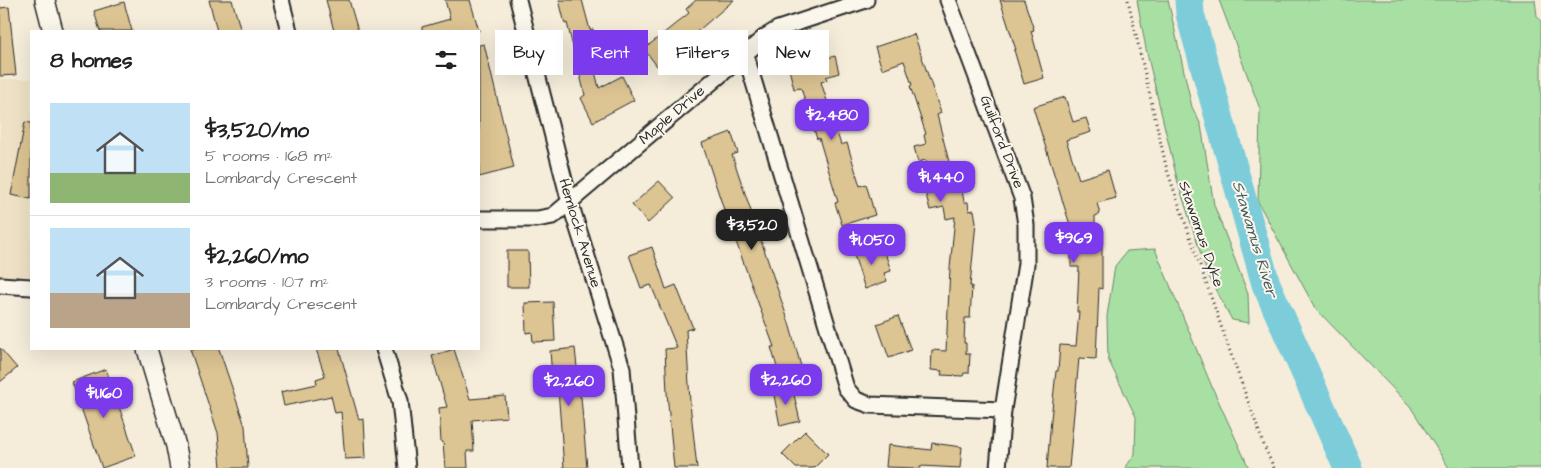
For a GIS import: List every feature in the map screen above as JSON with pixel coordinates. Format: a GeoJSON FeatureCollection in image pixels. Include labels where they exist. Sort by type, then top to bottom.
{"type":"FeatureCollection","features":[{"type":"Feature","properties":{"kind":"street"},"geometry":{"type":"LineString","coordinates":[[45,0],[53,30]]}},
{"type":"Feature","properties":{"kind":"street"},"geometry":{"type":"LineString","coordinates":[[281,0],[289,30]]}},
{"type":"Feature","properties":{"kind":"street","name":"Hemlock Avenue"},"geometry":{"type":"LineString","coordinates":[[518,0],[570,203],[622,368],[630,468]]}},
{"type":"Feature","properties":{"kind":"street","name":"Maple Drive"},"geometry":{"type":"LineString","coordinates":[[748,51],[778,29],[866,0]]}},
{"type":"Feature","properties":{"kind":"street","name":"Guilford Drive"},"geometry":{"type":"LineString","coordinates":[[948,0],[1022,198],[1026,225],[1026,264],[1002,410],[998,468]]}},
{"type":"Feature","properties":{"kind":"street"},"geometry":{"type":"LineString","coordinates":[[748,63],[846,388],[856,400],[870,405],[1002,410]]}},
{"type":"Feature","properties":{"kind":"street","name":"Maple Drive"},"geometry":{"type":"LineString","coordinates":[[480,219],[553,216],[719,75]]}},
{"type":"Feature","properties":{"kind":"street"},"geometry":{"type":"LineString","coordinates":[[0,285],[30,287]]}},
{"type":"Feature","properties":{"kind":"street"},"geometry":{"type":"LineString","coordinates":[[147,350],[174,437],[180,468]]}},
{"type":"Feature","properties":{"kind":"street"},"geometry":{"type":"LineString","coordinates":[[384,350],[400,401],[407,468]]}},
{"type":"Feature","properties":{"kind":"path","name":"Stawamus Dyke"},"geometry":{"type":"LineString","coordinates":[[1128,0],[1167,170],[1274,468]]}},
{"type":"Feature","properties":{"kind":"shaded area"},"geometry":{"type":"Polygon","coordinates":[[[0,79],[30,79],[30,277],[0,284],[0,79]]]}},
{"type":"Feature","properties":{"kind":"green space"},"geometry":{"type":"Polygon","coordinates":[[[1137,0],[1168,0],[1192,107],[1201,125],[1214,205],[1248,294],[1249,323],[1232,320],[1207,273],[1178,183],[1146,49],[1137,0]]]}},
{"type":"Feature","properties":{"kind":"green space"},"geometry":{"type":"Polygon","coordinates":[[[1219,0],[1535,0],[1537,16],[1541,22],[1541,468],[1449,468],[1410,406],[1315,308],[1258,202],[1260,109],[1219,0]]]}},
{"type":"Feature","properties":{"kind":"green space"},"geometry":{"type":"Polygon","coordinates":[[[1155,249],[1212,387],[1249,468],[1125,468],[1135,454],[1136,417],[1108,359],[1107,316],[1115,266],[1127,251],[1155,249]]]}},
{"type":"Feature","properties":{"kind":"building"},"geometry":{"type":"Polygon","coordinates":[[[209,0],[232,0],[241,30],[217,30],[209,0]]]}},
{"type":"Feature","properties":{"kind":"building"},"geometry":{"type":"Polygon","coordinates":[[[326,0],[349,0],[358,30],[334,30],[326,0]]]}},
{"type":"Feature","properties":{"kind":"building"},"geometry":{"type":"Polygon","coordinates":[[[445,0],[470,0],[479,30],[422,30],[422,27],[450,19],[445,0]]]}},
{"type":"Feature","properties":{"kind":"building"},"geometry":{"type":"Polygon","coordinates":[[[559,0],[582,0],[590,30],[573,30],[573,47],[567,23],[565,24],[559,0]]]}},
{"type":"Feature","properties":{"kind":"building"},"geometry":{"type":"Polygon","coordinates":[[[696,0],[734,0],[699,30],[668,30],[689,13],[686,9],[696,0]]]}},
{"type":"Feature","properties":{"kind":"building"},"geometry":{"type":"Polygon","coordinates":[[[1000,0],[1024,0],[1034,30],[1031,31],[1044,78],[1024,84],[1014,50],[1016,50],[1000,0]]]}},
{"type":"Feature","properties":{"kind":"building"},"geometry":{"type":"Polygon","coordinates":[[[124,2],[132,30],[100,30],[94,11],[124,2]]]}},
{"type":"Feature","properties":{"kind":"building"},"geometry":{"type":"Polygon","coordinates":[[[9,7],[16,75],[0,76],[0,8],[9,7]]]}},
{"type":"Feature","properties":{"kind":"building"},"geometry":{"type":"Polygon","coordinates":[[[914,34],[941,113],[937,115],[955,185],[961,184],[964,202],[968,202],[969,211],[974,210],[976,222],[970,286],[972,286],[970,318],[965,318],[964,343],[966,343],[966,354],[970,354],[969,373],[964,373],[963,376],[941,375],[942,371],[931,370],[932,350],[946,351],[950,268],[955,217],[946,219],[944,207],[930,210],[925,191],[933,189],[926,160],[918,162],[914,147],[926,144],[924,135],[926,134],[904,61],[882,69],[875,47],[914,34]]]}},
{"type":"Feature","properties":{"kind":"building"},"geometry":{"type":"Polygon","coordinates":[[[658,38],[657,66],[648,54],[648,46],[658,38]]]}},
{"type":"Feature","properties":{"kind":"building"},"geometry":{"type":"Polygon","coordinates":[[[484,44],[514,168],[480,177],[480,45],[484,44]]]}},
{"type":"Feature","properties":{"kind":"building"},"geometry":{"type":"Polygon","coordinates":[[[835,56],[839,73],[826,77],[827,80],[821,82],[841,145],[847,143],[860,186],[866,184],[875,215],[842,225],[835,203],[838,202],[819,138],[817,139],[801,88],[794,89],[790,75],[829,75],[829,58],[835,56]]]}},
{"type":"Feature","properties":{"kind":"building"},"geometry":{"type":"Polygon","coordinates":[[[580,75],[596,75],[599,88],[622,76],[634,100],[593,122],[581,98],[585,95],[580,75]]]}},
{"type":"Feature","properties":{"kind":"building"},"geometry":{"type":"Polygon","coordinates":[[[1065,97],[1073,122],[1086,118],[1091,132],[1066,140],[1079,179],[1108,170],[1116,198],[1097,203],[1100,214],[1095,216],[1095,245],[1102,245],[1102,289],[1099,288],[1096,359],[1079,358],[1069,468],[1047,468],[1060,345],[1076,346],[1079,312],[1077,312],[1079,267],[1071,267],[1071,228],[1033,107],[1065,97]]]}},
{"type":"Feature","properties":{"kind":"building"},"geometry":{"type":"Polygon","coordinates":[[[25,122],[30,123],[30,199],[11,195],[25,122]]]}},
{"type":"Feature","properties":{"kind":"building"},"geometry":{"type":"Polygon","coordinates":[[[731,132],[738,153],[732,155],[789,323],[802,370],[780,377],[771,347],[774,347],[729,225],[702,143],[731,132]]]}},
{"type":"Feature","properties":{"kind":"building"},"geometry":{"type":"Polygon","coordinates":[[[659,181],[675,198],[648,223],[632,205],[659,181]]]}},
{"type":"Feature","properties":{"kind":"building"},"geometry":{"type":"Polygon","coordinates":[[[875,245],[877,252],[884,250],[891,271],[884,273],[887,281],[865,289],[853,252],[875,245]]]}},
{"type":"Feature","properties":{"kind":"building"},"geometry":{"type":"Polygon","coordinates":[[[652,247],[666,289],[676,285],[693,328],[686,330],[690,403],[697,468],[674,468],[665,349],[677,348],[651,285],[641,288],[629,255],[652,247]]]}},
{"type":"Feature","properties":{"kind":"building"},"geometry":{"type":"Polygon","coordinates":[[[507,251],[528,251],[529,287],[507,287],[507,251]]]}},
{"type":"Feature","properties":{"kind":"building"},"geometry":{"type":"Polygon","coordinates":[[[553,302],[555,341],[533,342],[532,332],[526,333],[525,303],[553,302]]]}},
{"type":"Feature","properties":{"kind":"building"},"geometry":{"type":"Polygon","coordinates":[[[898,316],[911,350],[889,358],[877,324],[898,316]]]}},
{"type":"Feature","properties":{"kind":"building"},"geometry":{"type":"Polygon","coordinates":[[[0,348],[17,368],[0,382],[0,348]]]}},
{"type":"Feature","properties":{"kind":"building"},"geometry":{"type":"Polygon","coordinates":[[[575,348],[587,468],[564,468],[558,389],[553,389],[550,351],[575,348]]]}},
{"type":"Feature","properties":{"kind":"building"},"geometry":{"type":"Polygon","coordinates":[[[190,350],[219,350],[245,426],[248,468],[221,468],[218,433],[190,350]]]}},
{"type":"Feature","properties":{"kind":"building"},"geometry":{"type":"Polygon","coordinates":[[[316,350],[339,350],[359,420],[364,419],[366,458],[345,459],[341,412],[335,413],[331,396],[284,406],[281,392],[317,384],[316,379],[325,376],[316,350]]]}},
{"type":"Feature","properties":{"kind":"building"},"geometry":{"type":"Polygon","coordinates":[[[454,350],[470,399],[505,396],[507,417],[472,420],[474,451],[467,451],[468,468],[445,468],[439,408],[447,407],[432,356],[454,350]]]}},
{"type":"Feature","properties":{"kind":"building"},"geometry":{"type":"Polygon","coordinates":[[[106,369],[136,456],[102,468],[72,382],[106,369]]]}},
{"type":"Feature","properties":{"kind":"building"},"geometry":{"type":"Polygon","coordinates":[[[792,386],[800,421],[780,426],[773,390],[792,386]]]}},
{"type":"Feature","properties":{"kind":"building"},"geometry":{"type":"Polygon","coordinates":[[[805,431],[828,454],[814,468],[796,468],[782,454],[805,431]]]}},
{"type":"Feature","properties":{"kind":"building"},"geometry":{"type":"Polygon","coordinates":[[[932,443],[962,447],[960,468],[886,467],[888,445],[931,450],[932,443]]]}},
{"type":"Feature","properties":{"kind":"waterway","name":"Stawamus River"},"geometry":{"type":"LineString","coordinates":[[1189,0],[1190,14],[1266,284],[1348,468]]}}]}
